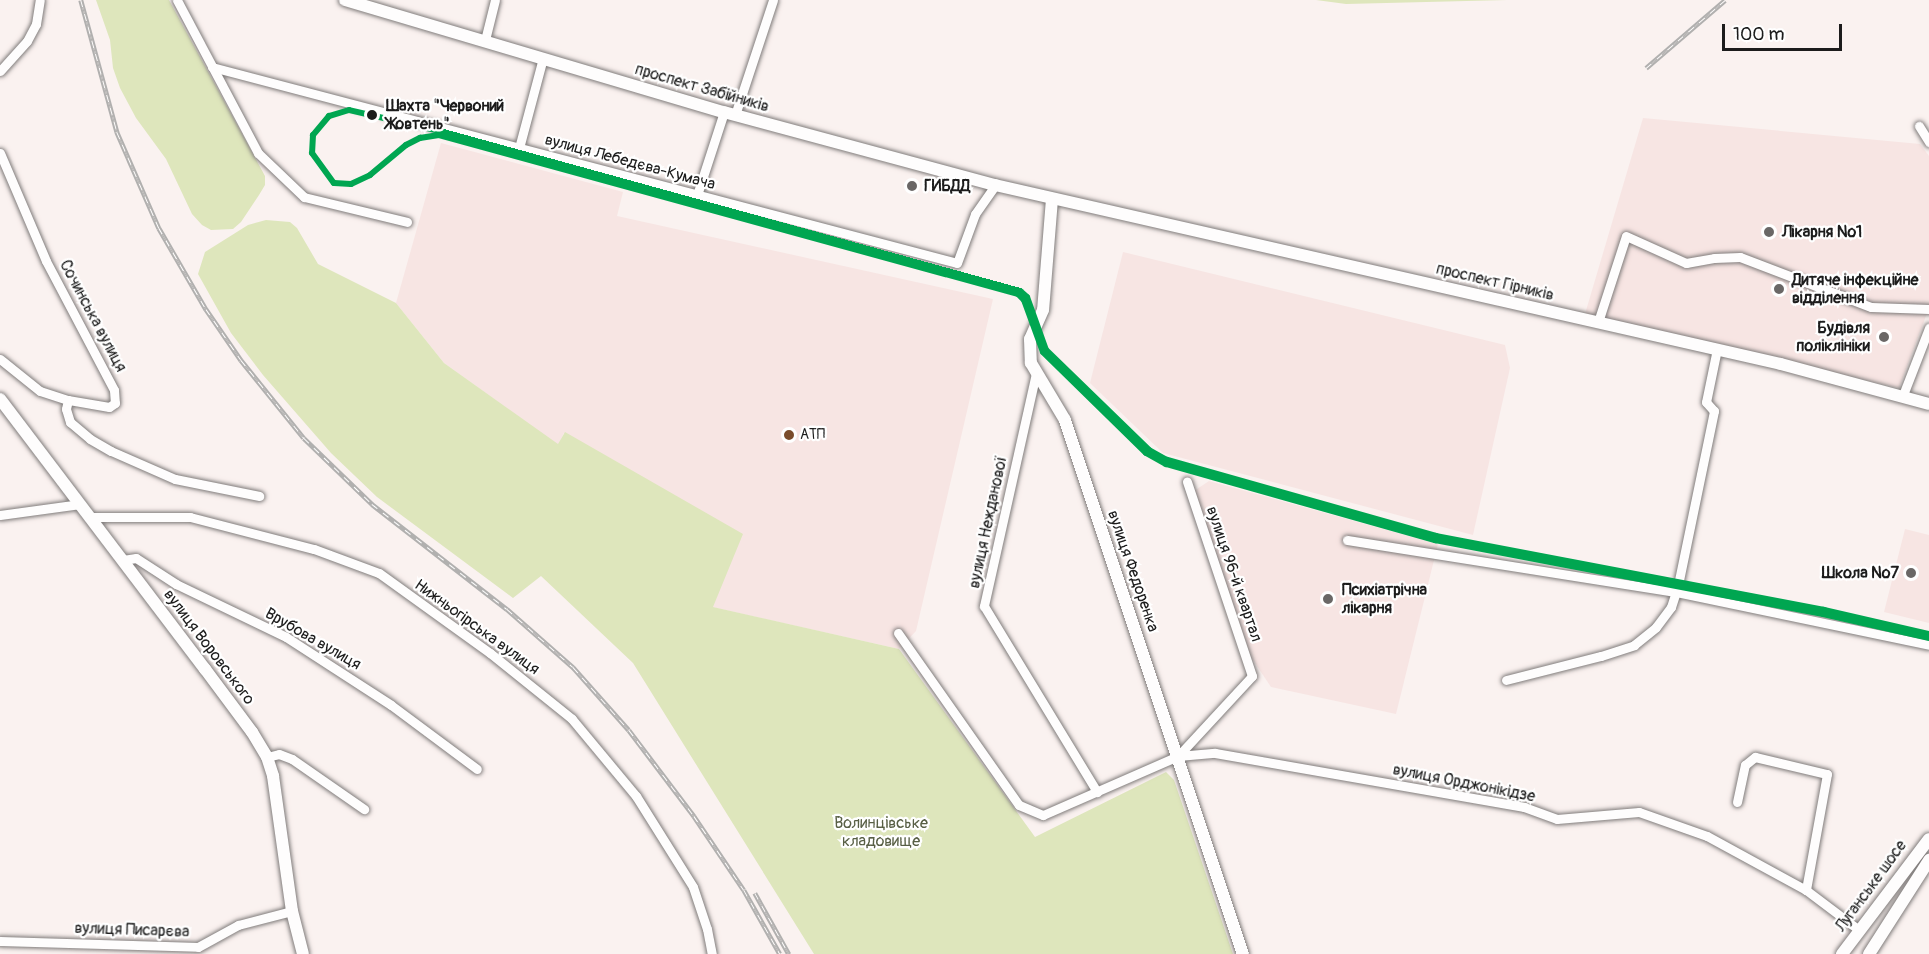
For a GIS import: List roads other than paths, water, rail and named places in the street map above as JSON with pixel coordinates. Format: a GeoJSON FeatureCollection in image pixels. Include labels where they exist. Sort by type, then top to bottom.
{"type":"FeatureCollection","features":[{"type":"Feature","properties":{"kind":"main road","name":"проспект Забійників"},"geometry":{"type":"LineString","coordinates":[[345,0],[365,3],[729,113],[1052,199]]}},
{"type":"Feature","properties":{"kind":"main road","name":"проспект Гірників"},"geometry":{"type":"LineString","coordinates":[[1052,199],[1717,349],[1903,395],[1929,404]]}},
{"type":"Feature","properties":{"kind":"main road","name":"вулиця Федоренка"},"geometry":{"type":"LineString","coordinates":[[1052,199],[1043,310],[1030,339],[1031,363],[1065,420],[1243,954]]}},
{"type":"Feature","properties":{"kind":"main road","name":"вулиця Воровського"},"geometry":{"type":"LineString","coordinates":[[0,399],[252,732],[267,757],[273,776],[292,911],[303,954]]}},
{"type":"Feature","properties":{"kind":"main road","name":"Луганське шосе"},"geometry":{"type":"LineString","coordinates":[[1842,954],[1929,839]]}},
{"type":"Feature","properties":{"kind":"main road","name":"Луганське шосе"},"geometry":{"type":"LineString","coordinates":[[1869,954],[1929,861]]}},
{"type":"Feature","properties":{"kind":"street"},"geometry":{"type":"LineString","coordinates":[[0,71],[27,40],[36,24],[40,0]]}},
{"type":"Feature","properties":{"kind":"street"},"geometry":{"type":"LineString","coordinates":[[177,0],[258,153],[304,197],[407,222]]}},
{"type":"Feature","properties":{"kind":"street"},"geometry":{"type":"LineString","coordinates":[[485,40],[495,0]]}},
{"type":"Feature","properties":{"kind":"street"},"geometry":{"type":"LineString","coordinates":[[697,195],[773,0]]}},
{"type":"Feature","properties":{"kind":"street"},"geometry":{"type":"LineString","coordinates":[[519,148],[543,58]]}},
{"type":"Feature","properties":{"kind":"street","name":"вулиця Лебедєва-Кумача"},"geometry":{"type":"LineString","coordinates":[[212,67],[957,262],[975,214],[995,185]]}},
{"type":"Feature","properties":{"kind":"street"},"geometry":{"type":"LineString","coordinates":[[1919,126],[1929,142]]}},
{"type":"Feature","properties":{"kind":"street","name":"Сочинська вулиця"},"geometry":{"type":"LineString","coordinates":[[0,153],[37,241],[110,379],[116,400],[109,407],[68,400]]}},
{"type":"Feature","properties":{"kind":"street"},"geometry":{"type":"LineString","coordinates":[[1598,322],[1626,236],[1686,263],[1714,258],[1740,257],[1871,307],[1929,309]]}},
{"type":"Feature","properties":{"kind":"street"},"geometry":{"type":"LineString","coordinates":[[1903,395],[1929,328]]}},
{"type":"Feature","properties":{"kind":"street"},"geometry":{"type":"LineString","coordinates":[[1506,680],[1601,656],[1634,645],[1656,627],[1671,607],[1714,411],[1707,402],[1717,349]]}},
{"type":"Feature","properties":{"kind":"street"},"geometry":{"type":"LineString","coordinates":[[0,359],[40,391],[68,400],[68,416],[75,428],[111,451],[175,479],[259,496]]}},
{"type":"Feature","properties":{"kind":"street","name":"вулиця Нежданової"},"geometry":{"type":"LineString","coordinates":[[1036,373],[984,606],[1097,792]]}},
{"type":"Feature","properties":{"kind":"street","name":"вулиця 96-й квартал"},"geometry":{"type":"LineString","coordinates":[[1178,756],[1252,676],[1187,482]]}},
{"type":"Feature","properties":{"kind":"street"},"geometry":{"type":"LineString","coordinates":[[0,515],[80,504]]}},
{"type":"Feature","properties":{"kind":"street","name":"Нижньогірська вулиця"},"geometry":{"type":"LineString","coordinates":[[90,517],[190,517],[314,549],[379,573],[490,653],[572,719],[636,796],[693,887],[707,929],[712,954]]}},
{"type":"Feature","properties":{"kind":"street"},"geometry":{"type":"LineString","coordinates":[[1347,540],[1676,592],[1929,645]]}},
{"type":"Feature","properties":{"kind":"street","name":"Врубова вулиця"},"geometry":{"type":"LineString","coordinates":[[123,560],[136,558],[176,584],[286,637],[391,705],[477,769]]}},
{"type":"Feature","properties":{"kind":"street"},"geometry":{"type":"LineString","coordinates":[[898,633],[1019,805],[1043,816],[1178,756]]}},
{"type":"Feature","properties":{"kind":"street","name":"вулиця Орджонікідзе"},"geometry":{"type":"LineString","coordinates":[[1178,756],[1215,753],[1524,807],[1557,819],[1639,812],[1707,836],[1806,890],[1859,930]]}},
{"type":"Feature","properties":{"kind":"street"},"geometry":{"type":"LineString","coordinates":[[267,757],[279,754],[292,759],[364,809]]}},
{"type":"Feature","properties":{"kind":"street"},"geometry":{"type":"LineString","coordinates":[[1737,802],[1745,765],[1755,757],[1827,774],[1806,890]]}},
{"type":"Feature","properties":{"kind":"street","name":"вулиця Писарєва"},"geometry":{"type":"LineString","coordinates":[[0,941],[198,947],[238,925],[292,911]]}},
{"type":"Feature","properties":{"kind":"railway"},"geometry":{"type":"LineString","coordinates":[[81,0],[117,132],[159,228],[206,309],[241,360],[304,438],[372,504],[507,609],[573,667],[629,730],[694,816],[744,890],[780,954]]}},
{"type":"Feature","properties":{"kind":"railway"},"geometry":{"type":"LineString","coordinates":[[1646,68],[1725,0]]}},
{"type":"Feature","properties":{"kind":"railway"},"geometry":{"type":"LineString","coordinates":[[755,893],[789,954]]}},
{"type":"Feature","properties":{"kind":"place","name":"Шахта \"Червоний Жовтень\""},"geometry":{"type":"Point","coordinates":[372,115]}},
{"type":"Feature","properties":{"kind":"place","name":"ГИБДД"},"geometry":{"type":"Point","coordinates":[912,186]}},
{"type":"Feature","properties":{"kind":"place","name":"Лікарня №1"},"geometry":{"type":"Point","coordinates":[1769,232]}},
{"type":"Feature","properties":{"kind":"place","name":"Дитяче інфекційне відділення"},"geometry":{"type":"Point","coordinates":[1779,289]}},
{"type":"Feature","properties":{"kind":"place","name":"Будівля поліклініки"},"geometry":{"type":"Point","coordinates":[1884,337]}},
{"type":"Feature","properties":{"kind":"place","name":"АТП"},"geometry":{"type":"Point","coordinates":[789,435]}},
{"type":"Feature","properties":{"kind":"place","name":"Школа №7"},"geometry":{"type":"Point","coordinates":[1911,573]}},
{"type":"Feature","properties":{"kind":"place","name":"Психіатрічна лікарня"},"geometry":{"type":"Point","coordinates":[1328,599]}},
{"type":"Feature","properties":{"kind":"park label","name":"Волинцівське кладовище"},"geometry":{"type":"Point","coordinates":[881,832]}}]}
